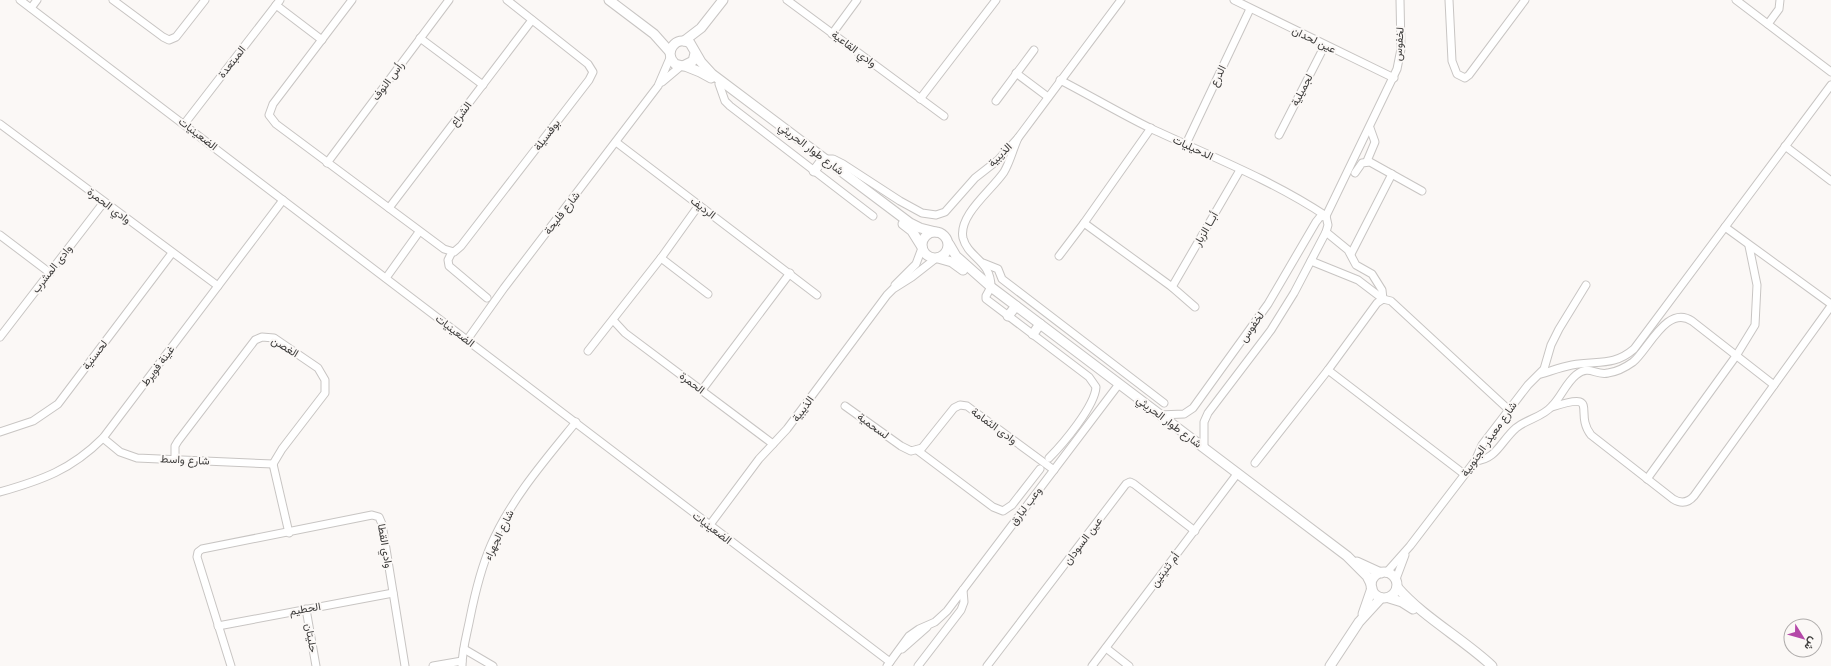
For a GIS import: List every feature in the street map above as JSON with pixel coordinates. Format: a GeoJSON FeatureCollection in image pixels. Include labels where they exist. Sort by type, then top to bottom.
{"type":"FeatureCollection","features":[{"type":"Feature","properties":{"kind":"street","name":"الضعينيات"},"geometry":{"type":"LineString","coordinates":[[20,0],[185,123],[283,200],[576,422],[889,664]]}},
{"type":"Feature","properties":{"kind":"street"},"geometry":{"type":"LineString","coordinates":[[31,8],[37,0]]}},
{"type":"Feature","properties":{"kind":"street"},"geometry":{"type":"LineString","coordinates":[[113,0],[169,40],[179,34],[205,0]]}},
{"type":"Feature","properties":{"kind":"street"},"geometry":{"type":"LineString","coordinates":[[352,0],[273,104],[269,115],[276,124],[326,163],[444,250],[452,252],[448,260],[449,266],[486,298]]}},
{"type":"Feature","properties":{"kind":"street","name":"رأس النوف"},"geometry":{"type":"LineString","coordinates":[[326,163],[449,0]]}},
{"type":"Feature","properties":{"kind":"street","name":"بوفسيلة"},"geometry":{"type":"LineString","coordinates":[[452,252],[461,246],[593,72],[588,64],[507,0]]}},
{"type":"Feature","properties":{"kind":"street"},"geometry":{"type":"LineString","coordinates":[[609,0],[654,34],[675,64],[683,66],[693,62],[695,51],[706,22]]}},
{"type":"Feature","properties":{"kind":"street"},"geometry":{"type":"LineString","coordinates":[[670,55],[672,46],[696,33],[723,0]]}},
{"type":"Feature","properties":{"kind":"street","name":"وادي القاعية"},"geometry":{"type":"LineString","coordinates":[[787,0],[944,116]]}},
{"type":"Feature","properties":{"kind":"street"},"geometry":{"type":"LineString","coordinates":[[832,34],[857,0]]}},
{"type":"Feature","properties":{"kind":"street"},"geometry":{"type":"LineString","coordinates":[[920,99],[996,0]]}},
{"type":"Feature","properties":{"kind":"street","name":"الذيبية"},"geometry":{"type":"LineString","coordinates":[[822,160],[838,161],[900,201],[931,215],[941,214],[948,209],[974,178],[998,160],[1018,138],[1121,0]]}},
{"type":"Feature","properties":{"kind":"street","name":"عين لحدان"},"geometry":{"type":"LineString","coordinates":[[1234,0],[1394,78]]}},
{"type":"Feature","properties":{"kind":"street","name":"لخفوس"},"geometry":{"type":"LineString","coordinates":[[1204,448],[1204,422],[1208,412],[1271,330],[1311,261],[1326,232],[1328,225],[1326,216],[1394,78],[1401,49],[1400,0]]}},
{"type":"Feature","properties":{"kind":"street"},"geometry":{"type":"LineString","coordinates":[[1450,0],[1453,65],[1457,74],[1465,78],[1469,75],[1525,0]]}},
{"type":"Feature","properties":{"kind":"street"},"geometry":{"type":"LineString","coordinates":[[1736,0],[1831,72]]}},
{"type":"Feature","properties":{"kind":"street"},"geometry":{"type":"LineString","coordinates":[[1768,24],[1779,9],[1780,0]]}},
{"type":"Feature","properties":{"kind":"street"},"geometry":{"type":"LineString","coordinates":[[278,3],[322,40]]}},
{"type":"Feature","properties":{"kind":"street","name":"المبتعدة"},"geometry":{"type":"LineString","coordinates":[[185,123],[278,3]]}},
{"type":"Feature","properties":{"kind":"street","name":"الدرع"},"geometry":{"type":"LineString","coordinates":[[1186,144],[1250,9]]}},
{"type":"Feature","properties":{"kind":"street","name":"الشراع"},"geometry":{"type":"LineString","coordinates":[[389,208],[532,20]]}},
{"type":"Feature","properties":{"kind":"street"},"geometry":{"type":"LineString","coordinates":[[654,34],[690,43],[695,51]]}},
{"type":"Feature","properties":{"kind":"street"},"geometry":{"type":"LineString","coordinates":[[420,38],[483,86]]}},
{"type":"Feature","properties":{"kind":"street","name":"لجميلية"},"geometry":{"type":"LineString","coordinates":[[1279,135],[1325,45]]}},
{"type":"Feature","properties":{"kind":"street"},"geometry":{"type":"LineString","coordinates":[[996,101],[1034,50]]}},
{"type":"Feature","properties":{"kind":"street","name":"شارع طوار الحريثي"},"geometry":{"type":"LineString","coordinates":[[695,51],[704,67],[712,74],[907,227],[922,247]]}},
{"type":"Feature","properties":{"kind":"street","name":"شارع فليحة"},"geometry":{"type":"LineString","coordinates":[[658,86],[670,55]]}},
{"type":"Feature","properties":{"kind":"street","name":"شارع طوار الحريثي"},"geometry":{"type":"LineString","coordinates":[[683,66],[700,72],[719,84],[910,223],[920,228],[936,232]]}},
{"type":"Feature","properties":{"kind":"street","name":"شارع فليحة"},"geometry":{"type":"LineString","coordinates":[[467,340],[504,288],[658,86],[683,66]]}},
{"type":"Feature","properties":{"kind":"street"},"geometry":{"type":"LineString","coordinates":[[1016,73],[1048,97]]}},
{"type":"Feature","properties":{"kind":"street","name":"الدحيليات"},"geometry":{"type":"LineString","coordinates":[[1060,80],[1151,128],[1240,170],[1307,204],[1326,216]]}},
{"type":"Feature","properties":{"kind":"street"},"geometry":{"type":"LineString","coordinates":[[719,84],[725,101],[730,106],[873,216]]}},
{"type":"Feature","properties":{"kind":"street"},"geometry":{"type":"LineString","coordinates":[[1541,374],[1572,365],[1609,363],[1629,354],[1642,340],[1831,85]]}},
{"type":"Feature","properties":{"kind":"street","name":"وادي الحمرة"},"geometry":{"type":"LineString","coordinates":[[0,124],[218,286]]}},
{"type":"Feature","properties":{"kind":"street"},"geometry":{"type":"LineString","coordinates":[[1059,256],[1151,128]]}},
{"type":"Feature","properties":{"kind":"street"},"geometry":{"type":"LineString","coordinates":[[1355,174],[1364,162],[1375,142],[1370,128]]}},
{"type":"Feature","properties":{"kind":"street","name":"الذيبية"},"geometry":{"type":"LineString","coordinates":[[992,288],[990,277],[983,263],[966,245],[963,236],[963,227],[968,216],[1006,166],[1018,138]]}},
{"type":"Feature","properties":{"kind":"street","name":"الرديف"},"geometry":{"type":"LineString","coordinates":[[616,142],[817,295]]}},
{"type":"Feature","properties":{"kind":"street"},"geometry":{"type":"LineString","coordinates":[[1785,146],[1831,181]]}},
{"type":"Feature","properties":{"kind":"street"},"geometry":{"type":"LineString","coordinates":[[1354,159],[1392,174],[1422,191]]}},
{"type":"Feature","properties":{"kind":"street"},"geometry":{"type":"LineString","coordinates":[[814,171],[822,160]]}},
{"type":"Feature","properties":{"kind":"street"},"geometry":{"type":"LineString","coordinates":[[998,160],[1004,162],[1006,166]]}},
{"type":"Feature","properties":{"kind":"street","name":"أبــا الزبار"},"geometry":{"type":"LineString","coordinates":[[1172,288],[1240,170]]}},
{"type":"Feature","properties":{"kind":"street"},"geometry":{"type":"LineString","coordinates":[[1351,254],[1392,174]]}},
{"type":"Feature","properties":{"kind":"street","name":"غينة فويرط"},"geometry":{"type":"LineString","coordinates":[[0,492],[49,477],[78,461],[103,438],[283,200]]}},
{"type":"Feature","properties":{"kind":"street","name":"وادى المشرب"},"geometry":{"type":"LineString","coordinates":[[0,337],[104,202]]}},
{"type":"Feature","properties":{"kind":"street"},"geometry":{"type":"LineString","coordinates":[[588,351],[661,258],[700,205]]}},
{"type":"Feature","properties":{"kind":"street","name":"لخفوس"},"geometry":{"type":"LineString","coordinates":[[1159,415],[1184,414],[1193,408],[1282,282],[1316,222],[1320,217],[1326,216]]}},
{"type":"Feature","properties":{"kind":"street"},"geometry":{"type":"LineString","coordinates":[[1084,223],[1172,288],[1195,307]]}},
{"type":"Feature","properties":{"kind":"street"},"geometry":{"type":"LineString","coordinates":[[1475,461],[1488,459],[1493,455],[1516,428],[1552,407],[1573,400],[1581,402],[1584,407],[1586,426],[1591,435],[1646,479],[1677,501],[1682,503],[1691,500],[1831,305],[1725,228]]}},
{"type":"Feature","properties":{"kind":"street"},"geometry":{"type":"LineString","coordinates":[[386,278],[420,232]]}},
{"type":"Feature","properties":{"kind":"street"},"geometry":{"type":"LineString","coordinates":[[936,232],[946,237],[948,244],[945,255],[936,258],[928,256],[922,247],[926,236],[936,232]]}},
{"type":"Feature","properties":{"kind":"street"},"geometry":{"type":"LineString","coordinates":[[1326,232],[1348,250],[1356,265],[1372,274],[1382,290],[1383,299]]}},
{"type":"Feature","properties":{"kind":"street"},"geometry":{"type":"LineString","coordinates":[[0,235],[50,273]]}},
{"type":"Feature","properties":{"kind":"street","name":"شارع طوار الحريثي"},"geometry":{"type":"LineString","coordinates":[[948,244],[956,256],[992,288]]}},
{"type":"Feature","properties":{"kind":"street"},"geometry":{"type":"LineString","coordinates":[[1646,479],[1736,356],[1755,325],[1757,285],[1749,246]]}},
{"type":"Feature","properties":{"kind":"street","name":"الذيبية"},"geometry":{"type":"LineString","coordinates":[[709,526],[759,459],[788,429],[893,289],[898,280],[916,264],[922,247]]}},
{"type":"Feature","properties":{"kind":"street","name":"لحسنية"},"geometry":{"type":"LineString","coordinates":[[0,432],[33,421],[58,404],[172,253]]}},
{"type":"Feature","properties":{"kind":"street"},"geometry":{"type":"LineString","coordinates":[[661,258],[708,294]]}},
{"type":"Feature","properties":{"kind":"street","name":"الذيبية"},"geometry":{"type":"LineString","coordinates":[[893,289],[936,258]]}},
{"type":"Feature","properties":{"kind":"street","name":"شارع طوار الحريثي"},"geometry":{"type":"LineString","coordinates":[[936,258],[955,264],[992,288],[1040,324],[1347,556],[1367,576],[1372,586]]}},
{"type":"Feature","properties":{"kind":"street"},"geometry":{"type":"LineString","coordinates":[[1311,261],[1358,280],[1383,299],[1391,301],[1509,410]]}},
{"type":"Feature","properties":{"kind":"street"},"geometry":{"type":"LineString","coordinates":[[983,263],[998,270],[1002,280],[1164,403]]}},
{"type":"Feature","properties":{"kind":"street"},"geometry":{"type":"LineString","coordinates":[[702,390],[790,273]]}},
{"type":"Feature","properties":{"kind":"street","name":"شارع معيذر الجنوبية"},"geometry":{"type":"LineString","coordinates":[[1383,573],[1410,546],[1475,461],[1482,446],[1528,385],[1541,374],[1559,328],[1586,286]]}},
{"type":"Feature","properties":{"kind":"street"},"geometry":{"type":"LineString","coordinates":[[992,288],[986,296],[986,300],[1089,377],[1096,387],[1092,400],[1074,428],[1050,458]]}},
{"type":"Feature","properties":{"kind":"street"},"geometry":{"type":"LineString","coordinates":[[1255,463],[1328,370],[1377,303],[1383,299]]}},
{"type":"Feature","properties":{"kind":"street"},"geometry":{"type":"LineString","coordinates":[[1008,316],[1016,306]]}},
{"type":"Feature","properties":{"kind":"street"},"geometry":{"type":"LineString","coordinates":[[1552,407],[1577,375],[1588,370],[1608,373],[1627,365],[1638,357],[1662,327],[1674,318],[1680,317],[1692,321],[1774,385]]}},
{"type":"Feature","properties":{"kind":"street","name":"الحمرة"},"geometry":{"type":"LineString","coordinates":[[613,320],[625,333],[773,444]]}},
{"type":"Feature","properties":{"kind":"street"},"geometry":{"type":"LineString","coordinates":[[1033,334],[1040,324]]}},
{"type":"Feature","properties":{"kind":"street","name":"الغصن"},"geometry":{"type":"LineString","coordinates":[[175,459],[175,446],[178,441],[255,340],[266,336],[274,338],[318,368],[325,380],[326,386],[321,400],[282,449],[273,464]]}},
{"type":"Feature","properties":{"kind":"street"},"geometry":{"type":"LineString","coordinates":[[1328,370],[1464,474]]}},
{"type":"Feature","properties":{"kind":"street","name":"وعب لبارق"},"geometry":{"type":"LineString","coordinates":[[889,664],[900,651],[930,624],[944,615],[1119,384]]}},
{"type":"Feature","properties":{"kind":"street","name":"وادى الثمامة"},"geometry":{"type":"LineString","coordinates":[[917,450],[926,444],[954,408],[960,405],[967,406],[1054,470]]}},
{"type":"Feature","properties":{"kind":"street","name":"لسحمية"},"geometry":{"type":"LineString","coordinates":[[845,406],[901,446],[911,451],[917,450]]}},
{"type":"Feature","properties":{"kind":"street","name":"شارع الجهراء"},"geometry":{"type":"LineString","coordinates":[[462,663],[479,579],[491,545],[504,519],[520,495],[576,422]]}},
{"type":"Feature","properties":{"kind":"street","name":"شارع واسط"},"geometry":{"type":"LineString","coordinates":[[103,438],[120,452],[130,456],[273,464]]}},
{"type":"Feature","properties":{"kind":"street"},"geometry":{"type":"LineString","coordinates":[[917,450],[993,507],[1003,511],[1012,505],[1040,469]]}},
{"type":"Feature","properties":{"kind":"street"},"geometry":{"type":"LineString","coordinates":[[273,464],[289,533]]}},
{"type":"Feature","properties":{"kind":"street","name":"أم ثنيتين"},"geometry":{"type":"LineString","coordinates":[[1092,666],[1196,531],[1237,474]]}},
{"type":"Feature","properties":{"kind":"street","name":"عين السودان"},"geometry":{"type":"LineString","coordinates":[[987,666],[1126,484],[1130,482],[1134,484],[1196,531]]}},
{"type":"Feature","properties":{"kind":"street","name":"وادي القطا"},"geometry":{"type":"LineString","coordinates":[[231,666],[197,557],[198,552],[202,548],[289,533],[372,515],[379,517],[382,524],[405,666]]}},
{"type":"Feature","properties":{"kind":"street","name":"شارع معيذر الجنوبية"},"geometry":{"type":"LineString","coordinates":[[1396,583],[1402,562],[1410,546]]}},
{"type":"Feature","properties":{"kind":"street","name":"شارع طوار الحريثي"},"geometry":{"type":"LineString","coordinates":[[1347,556],[1383,573]]}},
{"type":"Feature","properties":{"kind":"street"},"geometry":{"type":"LineString","coordinates":[[1330,666],[1359,622],[1375,577],[1383,573],[1392,575],[1396,583],[1411,601],[1469,646],[1492,666]]}},
{"type":"Feature","properties":{"kind":"street"},"geometry":{"type":"LineString","coordinates":[[1359,622],[1385,598],[1395,594],[1396,583]]}},
{"type":"Feature","properties":{"kind":"street"},"geometry":{"type":"LineString","coordinates":[[1372,586],[1374,594],[1409,607],[1484,666]]}},
{"type":"Feature","properties":{"kind":"street"},"geometry":{"type":"LineString","coordinates":[[918,666],[961,610],[964,602],[963,590]]}},
{"type":"Feature","properties":{"kind":"street","name":"الحطيم"},"geometry":{"type":"LineString","coordinates":[[218,626],[393,594]]}},
{"type":"Feature","properties":{"kind":"street","name":"حليتان"},"geometry":{"type":"LineString","coordinates":[[306,609],[316,666]]}},
{"type":"Feature","properties":{"kind":"street"},"geometry":{"type":"LineString","coordinates":[[1106,648],[1129,666]]}},
{"type":"Feature","properties":{"kind":"street"},"geometry":{"type":"LineString","coordinates":[[464,649],[493,666]]}},
{"type":"Feature","properties":{"kind":"street"},"geometry":{"type":"LineString","coordinates":[[434,666],[462,663]]}}]}
